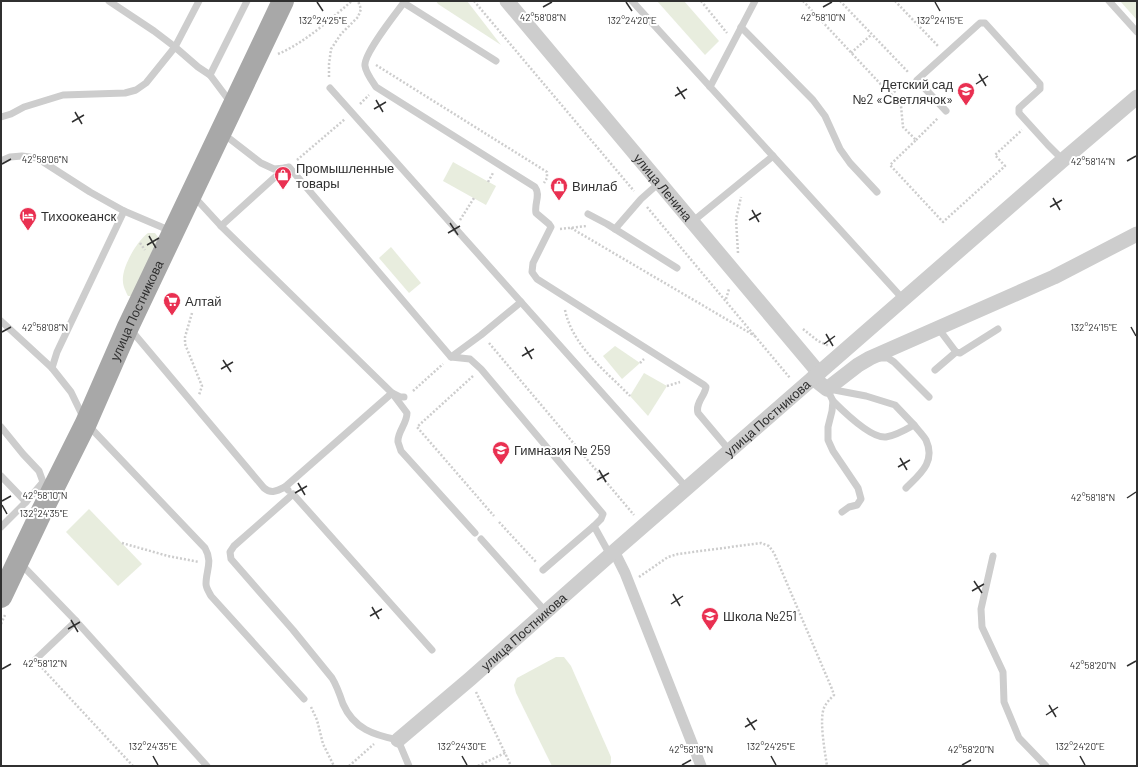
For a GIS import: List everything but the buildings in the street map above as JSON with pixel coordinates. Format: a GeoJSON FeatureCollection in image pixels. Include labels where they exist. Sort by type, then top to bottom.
{"type":"FeatureCollection","features":[{"type":"Feature","properties":{"kind":"main road","name":"улица Постникова"},"geometry":{"type":"LineString","coordinates":[[1,598],[18,561],[47,487],[86,423],[128,327],[282,1]]}},
{"type":"Feature","properties":{"kind":"street","name":"улица Ленина"},"geometry":{"type":"LineString","coordinates":[[507,1],[692,222],[830,395]]}},
{"type":"Feature","properties":{"kind":"street","name":"улица Постникова"},"geometry":{"type":"LineString","coordinates":[[398,740],[470,679],[903,299],[1137,97]]}},
{"type":"Feature","properties":{"kind":"street"},"geometry":{"type":"LineString","coordinates":[[830,395],[858,365],[871,358],[938,327],[1054,278],[1137,234]]}},
{"type":"Feature","properties":{"kind":"street"},"geometry":{"type":"LineString","coordinates":[[612,553],[625,573],[700,766]]}},
{"type":"Feature","properties":{"kind":"lane"},"geometry":{"type":"LineString","coordinates":[[109,1],[154,31],[210,75],[233,106]]}},
{"type":"Feature","properties":{"kind":"lane"},"geometry":{"type":"LineString","coordinates":[[1,116],[11,114],[30,105],[63,95],[125,92],[136,90],[146,83],[175,47],[199,1]]}},
{"type":"Feature","properties":{"kind":"lane"},"geometry":{"type":"LineString","coordinates":[[210,75],[247,1]]}},
{"type":"Feature","properties":{"kind":"lane"},"geometry":{"type":"LineString","coordinates":[[632,1],[903,299]]}},
{"type":"Feature","properties":{"kind":"lane"},"geometry":{"type":"LineString","coordinates":[[710,87],[754,1]]}},
{"type":"Feature","properties":{"kind":"lane"},"geometry":{"type":"LineString","coordinates":[[1109,1],[1137,32]]}},
{"type":"Feature","properties":{"kind":"lane"},"geometry":{"type":"LineString","coordinates":[[496,61],[405,2],[379,37],[366,58],[364,65],[376,87],[535,186],[538,193],[535,209],[536,213],[550,224],[551,227],[533,263],[532,272],[537,279],[704,385],[706,387],[705,390],[697,405],[698,413],[730,451]]}},
{"type":"Feature","properties":{"kind":"lane"},"geometry":{"type":"LineString","coordinates":[[946,111],[914,78],[945,54],[980,23],[985,23],[1040,84],[1040,89],[1019,108],[1019,113],[1063,160]]}},
{"type":"Feature","properties":{"kind":"lane"},"geometry":{"type":"LineString","coordinates":[[741,27],[813,100],[825,116],[846,159],[877,192]]}},
{"type":"Feature","properties":{"kind":"lane"},"geometry":{"type":"LineString","coordinates":[[330,88],[687,488]]}},
{"type":"Feature","properties":{"kind":"lane"},"geometry":{"type":"LineString","coordinates":[[230,139],[265,165],[274,169],[287,167],[292,169],[451,356],[470,359],[481,369],[601,510],[603,514],[602,519],[544,570]]}},
{"type":"Feature","properties":{"kind":"lane"},"geometry":{"type":"LineString","coordinates":[[1,161],[10,157],[22,156],[38,158],[90,192],[124,211],[173,232]]}},
{"type":"Feature","properties":{"kind":"lane"},"geometry":{"type":"LineString","coordinates":[[692,222],[773,156]]}},
{"type":"Feature","properties":{"kind":"lane"},"geometry":{"type":"LineString","coordinates":[[221,226],[287,167]]}},
{"type":"Feature","properties":{"kind":"lane"},"geometry":{"type":"LineString","coordinates":[[615,229],[641,199],[659,182]]}},
{"type":"Feature","properties":{"kind":"lane"},"geometry":{"type":"LineString","coordinates":[[200,202],[221,226],[392,393],[407,413],[407,420],[399,435],[398,441],[401,452],[475,533]]}},
{"type":"Feature","properties":{"kind":"lane"},"geometry":{"type":"LineString","coordinates":[[52,368],[57,352],[124,211]]}},
{"type":"Feature","properties":{"kind":"lane"},"geometry":{"type":"LineString","coordinates":[[588,214],[607,224],[677,268]]}},
{"type":"Feature","properties":{"kind":"lane"},"geometry":{"type":"LineString","coordinates":[[451,356],[481,335],[521,302]]}},
{"type":"Feature","properties":{"kind":"lane"},"geometry":{"type":"LineString","coordinates":[[1,321],[52,368],[71,392],[86,423],[205,548],[208,553],[210,564],[206,585],[211,596],[304,699]]}},
{"type":"Feature","properties":{"kind":"lane"},"geometry":{"type":"LineString","coordinates":[[128,327],[264,488],[272,492],[285,487],[392,393]]}},
{"type":"Feature","properties":{"kind":"lane"},"geometry":{"type":"LineString","coordinates":[[938,327],[956,352]]}},
{"type":"Feature","properties":{"kind":"lane"},"geometry":{"type":"LineString","coordinates":[[935,370],[956,352],[960,353],[998,329]]}},
{"type":"Feature","properties":{"kind":"lane"},"geometry":{"type":"LineString","coordinates":[[871,358],[888,358],[929,397]]}},
{"type":"Feature","properties":{"kind":"lane"},"geometry":{"type":"LineString","coordinates":[[392,393],[400,397],[404,397]]}},
{"type":"Feature","properties":{"kind":"lane"},"geometry":{"type":"LineString","coordinates":[[830,395],[853,420],[877,435],[885,437],[914,425]]}},
{"type":"Feature","properties":{"kind":"lane"},"geometry":{"type":"LineString","coordinates":[[830,395],[866,396],[895,405],[914,425],[926,440],[930,455],[927,464],[921,473],[906,488]]}},
{"type":"Feature","properties":{"kind":"lane"},"geometry":{"type":"LineString","coordinates":[[830,395],[832,412],[828,427],[828,440],[833,451],[858,488],[861,499],[857,505],[842,512]]}},
{"type":"Feature","properties":{"kind":"lane"},"geometry":{"type":"LineString","coordinates":[[1,427],[39,471],[47,487],[26,502],[1,527]]}},
{"type":"Feature","properties":{"kind":"lane"},"geometry":{"type":"LineString","coordinates":[[1,476],[26,502]]}},
{"type":"Feature","properties":{"kind":"lane"},"geometry":{"type":"LineString","coordinates":[[285,487],[293,494],[432,650]]}},
{"type":"Feature","properties":{"kind":"lane"},"geometry":{"type":"LineString","coordinates":[[293,494],[234,546],[230,552],[231,558],[332,678],[338,687],[344,705],[350,716],[361,727],[370,733],[398,740],[409,766]]}},
{"type":"Feature","properties":{"kind":"lane"},"geometry":{"type":"LineString","coordinates":[[594,526],[612,553]]}},
{"type":"Feature","properties":{"kind":"lane"},"geometry":{"type":"LineString","coordinates":[[480,539],[546,612]]}},
{"type":"Feature","properties":{"kind":"lane"},"geometry":{"type":"LineString","coordinates":[[993,556],[981,609],[982,627],[1003,672],[1004,702],[1019,738],[1046,766]]}},
{"type":"Feature","properties":{"kind":"lane"},"geometry":{"type":"LineString","coordinates":[[18,561],[76,621],[207,766]]}},
{"type":"Feature","properties":{"kind":"lane"},"geometry":{"type":"LineString","coordinates":[[35,660],[76,621]]}},
{"type":"Feature","properties":{"kind":"path"},"geometry":{"type":"LineString","coordinates":[[277,54],[291,49],[301,42],[352,1]]}},
{"type":"Feature","properties":{"kind":"path"},"geometry":{"type":"LineString","coordinates":[[330,88],[329,64],[331,49],[341,34],[358,17],[361,9],[358,1]]}},
{"type":"Feature","properties":{"kind":"path"},"geometry":{"type":"LineString","coordinates":[[701,1],[734,42]]}},
{"type":"Feature","properties":{"kind":"path"},"geometry":{"type":"LineString","coordinates":[[803,1],[901,106],[903,127],[916,140]]}},
{"type":"Feature","properties":{"kind":"path"},"geometry":{"type":"LineString","coordinates":[[840,1],[914,78],[891,95]]}},
{"type":"Feature","properties":{"kind":"path"},"geometry":{"type":"LineString","coordinates":[[895,1],[945,54]]}},
{"type":"Feature","properties":{"kind":"path"},"geometry":{"type":"LineString","coordinates":[[851,53],[871,34]]}},
{"type":"Feature","properties":{"kind":"path"},"geometry":{"type":"LineString","coordinates":[[366,58],[546,172],[547,178],[538,193]]}},
{"type":"Feature","properties":{"kind":"path"},"geometry":{"type":"LineString","coordinates":[[287,167],[352,112],[376,87]]}},
{"type":"Feature","properties":{"kind":"path"},"geometry":{"type":"LineString","coordinates":[[946,111],[890,165],[943,222],[1005,166],[995,155],[1028,124]]}},
{"type":"Feature","properties":{"kind":"path"},"geometry":{"type":"LineString","coordinates":[[739,259],[736,219],[741,198],[749,176]]}},
{"type":"Feature","properties":{"kind":"path"},"geometry":{"type":"LineString","coordinates":[[455,228],[474,198]]}},
{"type":"Feature","properties":{"kind":"path"},"geometry":{"type":"LineString","coordinates":[[550,230],[607,224]]}},
{"type":"Feature","properties":{"kind":"path"},"geometry":{"type":"LineString","coordinates":[[571,228],[756,337]]}},
{"type":"Feature","properties":{"kind":"path"},"geometry":{"type":"LineString","coordinates":[[561,294],[567,320],[582,348],[630,396]]}},
{"type":"Feature","properties":{"kind":"path"},"geometry":{"type":"LineString","coordinates":[[192,313],[184,337],[184,344],[202,386]]}},
{"type":"Feature","properties":{"kind":"path"},"geometry":{"type":"LineString","coordinates":[[799,325],[818,341],[832,347]]}},
{"type":"Feature","properties":{"kind":"path"},"geometry":{"type":"LineString","coordinates":[[481,335],[637,519]]}},
{"type":"Feature","properties":{"kind":"path"},"geometry":{"type":"LineString","coordinates":[[404,397],[451,356]]}},
{"type":"Feature","properties":{"kind":"path"},"geometry":{"type":"LineString","coordinates":[[481,369],[416,427],[494,516]]}},
{"type":"Feature","properties":{"kind":"path"},"geometry":{"type":"LineString","coordinates":[[499,522],[544,570]]}},
{"type":"Feature","properties":{"kind":"path"},"geometry":{"type":"LineString","coordinates":[[122,543],[168,556],[210,564]]}},
{"type":"Feature","properties":{"kind":"path"},"geometry":{"type":"LineString","coordinates":[[629,584],[668,557],[678,554],[761,543],[769,546],[774,553],[834,695],[824,708],[822,715],[824,750],[827,766]]}},
{"type":"Feature","properties":{"kind":"path"},"geometry":{"type":"LineString","coordinates":[[35,660],[133,766]]}},
{"type":"Feature","properties":{"kind":"path"},"geometry":{"type":"LineString","coordinates":[[470,679],[511,766]]}},
{"type":"Feature","properties":{"kind":"path"},"geometry":{"type":"LineString","coordinates":[[304,699],[314,712],[323,744],[334,766]]}},
{"type":"Feature","properties":{"kind":"path"},"geometry":{"type":"LineString","coordinates":[[478,766],[505,754]]}},
{"type":"Feature","properties":{"kind":"shaded area"},"geometry":{"type":"Polygon","coordinates":[[[436,1],[467,1],[501,45],[438,4],[436,1]]]}},
{"type":"Feature","properties":{"kind":"shaded area"},"geometry":{"type":"Polygon","coordinates":[[[657,1],[684,1],[719,41],[705,55],[657,1]]]}},
{"type":"Feature","properties":{"kind":"shaded area"},"geometry":{"type":"Polygon","coordinates":[[[1120,1],[1137,1],[1137,20],[1120,1]]]}},
{"type":"Feature","properties":{"kind":"shaded area"},"geometry":{"type":"Polygon","coordinates":[[[453,162],[496,186],[486,205],[443,181],[453,162]]]}},
{"type":"Feature","properties":{"kind":"shaded area"},"geometry":{"type":"Polygon","coordinates":[[[148,233],[155,233],[158,237],[133,296],[128,296],[123,284],[123,276],[127,262],[139,242],[148,233]]]}},
{"type":"Feature","properties":{"kind":"shaded area"},"geometry":{"type":"Polygon","coordinates":[[[391,247],[421,283],[409,293],[379,258],[391,247]]]}},
{"type":"Feature","properties":{"kind":"shaded area"},"geometry":{"type":"Polygon","coordinates":[[[615,346],[640,363],[622,379],[603,356],[615,346]]]}},
{"type":"Feature","properties":{"kind":"shaded area"},"geometry":{"type":"Polygon","coordinates":[[[644,373],[667,386],[648,416],[630,396],[644,373]]]}},
{"type":"Feature","properties":{"kind":"shaded area"},"geometry":{"type":"Polygon","coordinates":[[[89,509],[142,564],[118,586],[66,532],[89,509]]]}},
{"type":"Feature","properties":{"kind":"shaded area"},"geometry":{"type":"Polygon","coordinates":[[[556,657],[564,657],[571,666],[611,757],[611,763],[609,766],[552,766],[516,693],[514,685],[517,678],[556,657]]]}},
{"type":"Feature","properties":{"kind":"place","name":"Детский сад №2 «Светлячок»"},"geometry":{"type":"Point","coordinates":[966,106]}},
{"type":"Feature","properties":{"kind":"place","name":"Промышленные товары"},"geometry":{"type":"Point","coordinates":[283,190]}},
{"type":"Feature","properties":{"kind":"place","name":"Винлаб"},"geometry":{"type":"Point","coordinates":[559,201]}},
{"type":"Feature","properties":{"kind":"place","name":"Тихоокеанск"},"geometry":{"type":"Point","coordinates":[28,231]}},
{"type":"Feature","properties":{"kind":"place","name":"Алтай"},"geometry":{"type":"Point","coordinates":[172,316]}},
{"type":"Feature","properties":{"kind":"place","name":"Гимназия № 259"},"geometry":{"type":"Point","coordinates":[501,465]}},
{"type":"Feature","properties":{"kind":"place","name":"Школа №251"},"geometry":{"type":"Point","coordinates":[710,631]}}]}
